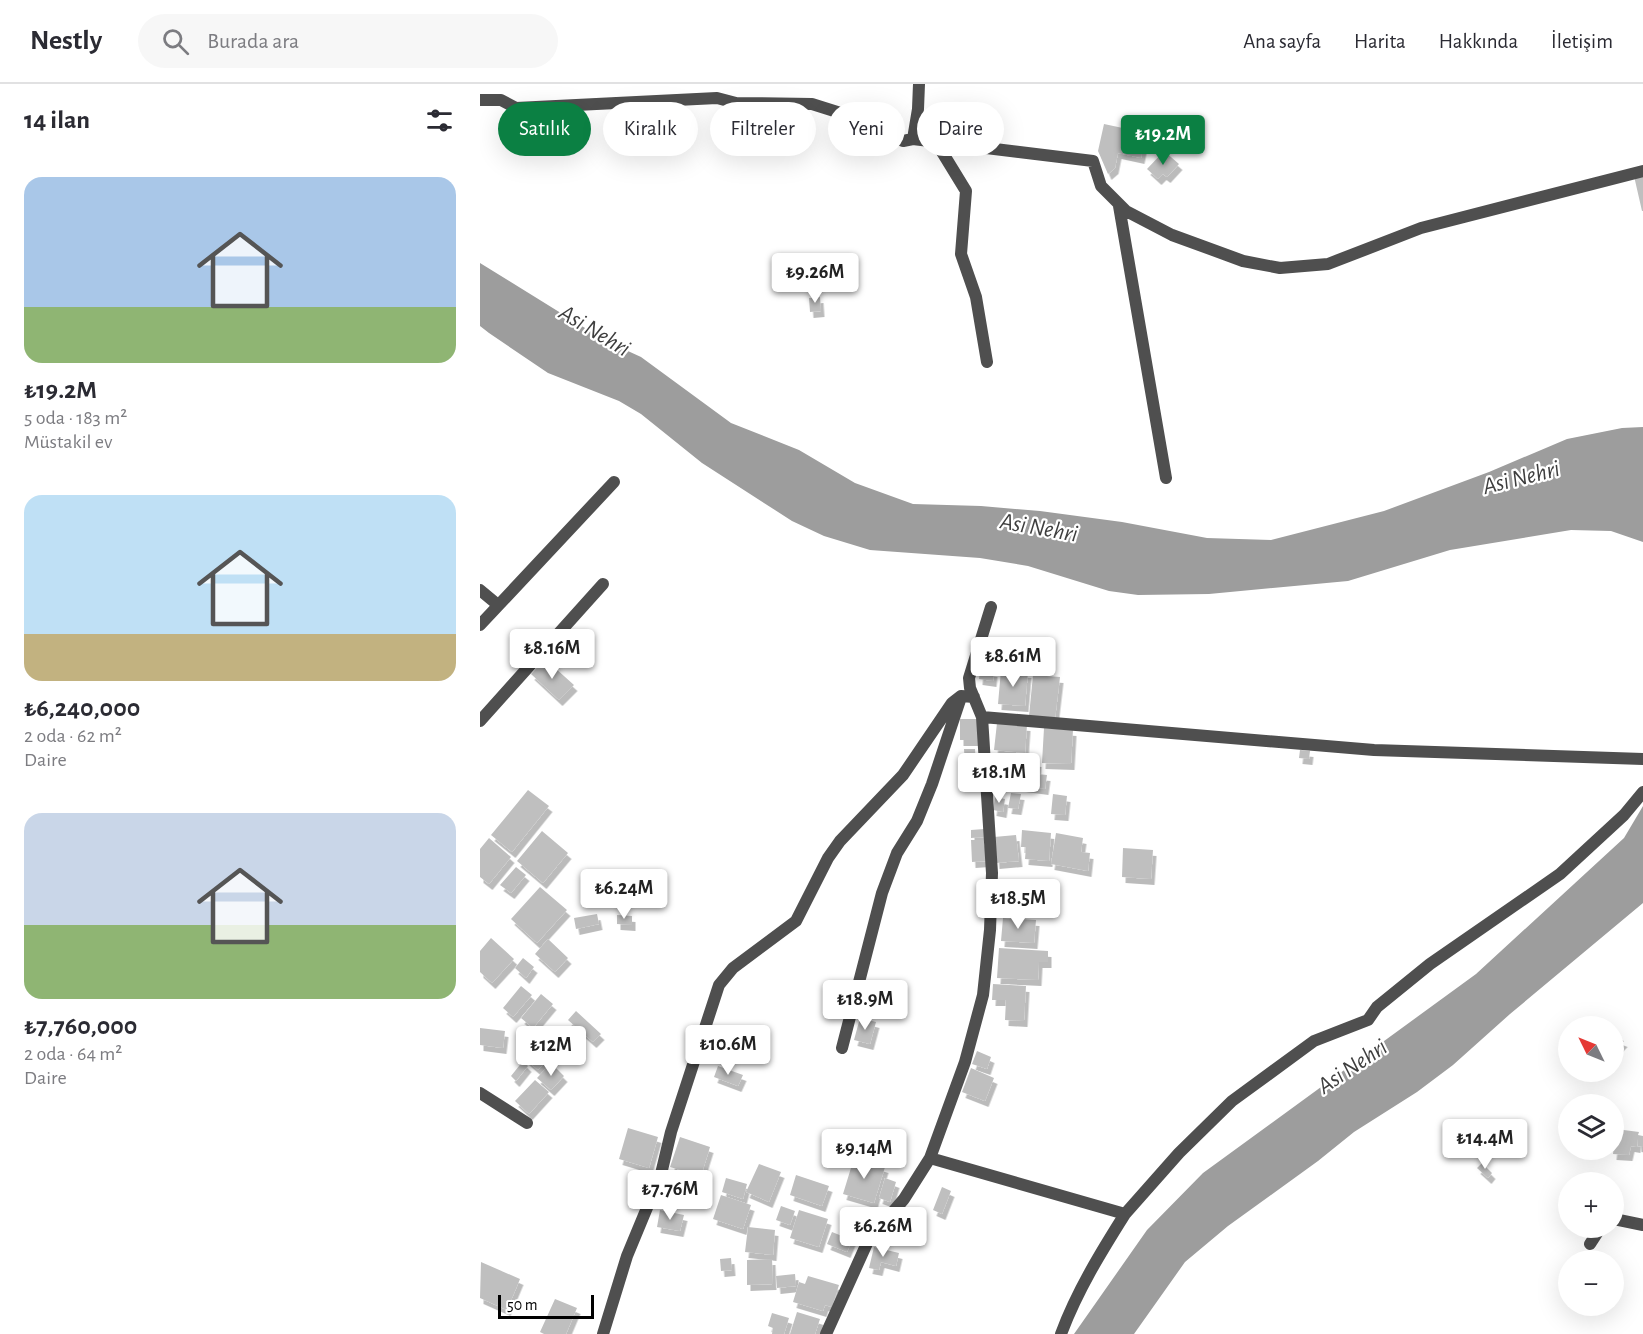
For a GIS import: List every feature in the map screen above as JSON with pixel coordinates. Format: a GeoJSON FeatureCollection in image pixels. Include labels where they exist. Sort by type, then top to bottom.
{"type":"FeatureCollection","features":[{"type":"Feature","properties":{"kind":"street"},"geometry":{"type":"LineString","coordinates":[[913,139],[919,84]]}},
{"type":"Feature","properties":{"kind":"street"},"geometry":{"type":"LineString","coordinates":[[480,100],[501,100],[516,108],[717,98],[736,104],[812,104],[869,122],[903,141],[917,140]]}},
{"type":"Feature","properties":{"kind":"street"},"geometry":{"type":"LineString","coordinates":[[1004,150],[1093,161],[1101,186],[1119,206],[1172,236],[1243,261],[1280,268],[1328,264],[1421,228],[1643,171]]}},
{"type":"Feature","properties":{"kind":"street"},"geometry":{"type":"LineString","coordinates":[[945,156],[966,191],[961,254],[976,297],[987,362]]}},
{"type":"Feature","properties":{"kind":"street"},"geometry":{"type":"LineString","coordinates":[[1119,206],[1166,478]]}},
{"type":"Feature","properties":{"kind":"street"},"geometry":{"type":"LineString","coordinates":[[480,625],[614,482]]}},
{"type":"Feature","properties":{"kind":"street"},"geometry":{"type":"LineString","coordinates":[[480,721],[603,584]]}},
{"type":"Feature","properties":{"kind":"street"},"geometry":{"type":"LineString","coordinates":[[480,590],[498,605]]}},
{"type":"Feature","properties":{"kind":"street"},"geometry":{"type":"LineString","coordinates":[[826,1334],[868,1241],[904,1199],[930,1158],[974,1032],[984,984],[990,930],[992,873],[982,717],[969,678],[991,607]]}},
{"type":"Feature","properties":{"kind":"street"},"geometry":{"type":"LineString","coordinates":[[603,1334],[627,1256],[662,1174],[671,1132],[718,985],[733,968],[796,921],[820,872],[840,842],[903,775],[952,703],[961,696],[974,697]]}},
{"type":"Feature","properties":{"kind":"street"},"geometry":{"type":"LineString","coordinates":[[842,1048],[882,893],[897,853],[917,821],[932,784],[961,696]]}},
{"type":"Feature","properties":{"kind":"street"},"geometry":{"type":"LineString","coordinates":[[982,717],[1374,750],[1643,759]]}},
{"type":"Feature","properties":{"kind":"street"},"geometry":{"type":"LineString","coordinates":[[1061,1334],[1070,1311],[1101,1252],[1125,1214],[1179,1154],[1232,1101],[1314,1041],[1368,1020],[1377,1007],[1430,963],[1560,874],[1624,815],[1643,792]]}},
{"type":"Feature","properties":{"kind":"street"},"geometry":{"type":"LineString","coordinates":[[480,1093],[527,1123]]}},
{"type":"Feature","properties":{"kind":"street"},"geometry":{"type":"LineString","coordinates":[[930,1158],[1125,1214]]}},
{"type":"Feature","properties":{"kind":"street"},"geometry":{"type":"LineString","coordinates":[[1624,1221],[1643,1225]]}},
{"type":"Feature","properties":{"kind":"street"},"geometry":{"type":"LineString","coordinates":[[1590,1244],[1594,1238]]}},
{"type":"Feature","properties":{"kind":"water","name":"Asi Nehri"},"geometry":{"type":"Polygon","coordinates":[[[480,263],[606,341],[641,357],[731,423],[799,450],[855,483],[913,504],[1040,511],[1122,522],[1207,538],[1271,540],[1384,511],[1489,472],[1567,439],[1622,428],[1643,427],[1643,542],[1611,531],[1571,530],[1450,550],[1348,581],[1209,594],[1138,595],[1109,591],[1028,566],[980,558],[870,550],[824,536],[792,521],[702,463],[641,414],[619,401],[548,373],[489,333],[480,326],[480,263]]]}},
{"type":"Feature","properties":{"kind":"water","name":"Asi Nehri"},"geometry":{"type":"Polygon","coordinates":[[[1643,806],[1643,903],[1510,1014],[1453,1065],[1417,1092],[1354,1132],[1228,1226],[1185,1262],[1134,1334],[1074,1334],[1147,1230],[1203,1173],[1476,974],[1624,838],[1643,806]]]}},
{"type":"Feature","properties":{"kind":"building"},"geometry":{"type":"Polygon","coordinates":[[[1104,124],[1146,133],[1141,158],[1118,153],[1115,168],[1108,174],[1098,151],[1104,124]]]}},
{"type":"Feature","properties":{"kind":"building"},"geometry":{"type":"Polygon","coordinates":[[[1164,151],[1179,164],[1167,177],[1163,174],[1158,179],[1147,169],[1164,151]]]}},
{"type":"Feature","properties":{"kind":"building"},"geometry":{"type":"Polygon","coordinates":[[[1643,174],[1643,211],[1642,211],[1634,176],[1643,174]]]}},
{"type":"Feature","properties":{"kind":"building"},"geometry":{"type":"Polygon","coordinates":[[[820,297],[821,311],[810,312],[809,298],[820,297]]]}},
{"type":"Feature","properties":{"kind":"building"},"geometry":{"type":"Polygon","coordinates":[[[545,659],[574,685],[559,700],[531,674],[545,659]]]}},
{"type":"Feature","properties":{"kind":"building"},"geometry":{"type":"Polygon","coordinates":[[[980,669],[994,671],[993,681],[979,679],[980,669]]]}},
{"type":"Feature","properties":{"kind":"building"},"geometry":{"type":"Polygon","coordinates":[[[1001,670],[1028,672],[1025,706],[998,704],[1001,670]]]}},
{"type":"Feature","properties":{"kind":"building"},"geometry":{"type":"Polygon","coordinates":[[[1033,675],[1060,677],[1055,719],[1029,716],[1033,675]]]}},
{"type":"Feature","properties":{"kind":"building"},"geometry":{"type":"Polygon","coordinates":[[[960,719],[978,719],[978,740],[960,740],[960,719]]]}},
{"type":"Feature","properties":{"kind":"building"},"geometry":{"type":"Polygon","coordinates":[[[997,723],[1027,725],[1025,753],[994,750],[997,723]]]}},
{"type":"Feature","properties":{"kind":"building"},"geometry":{"type":"Polygon","coordinates":[[[1044,728],[1073,730],[1071,764],[1042,763],[1044,728]]]}},
{"type":"Feature","properties":{"kind":"building"},"geometry":{"type":"Polygon","coordinates":[[[964,749],[975,749],[976,764],[965,765],[964,749]]]}},
{"type":"Feature","properties":{"kind":"building"},"geometry":{"type":"Polygon","coordinates":[[[1300,750],[1310,751],[1309,759],[1299,758],[1300,750]]]}},
{"type":"Feature","properties":{"kind":"building"},"geometry":{"type":"Polygon","coordinates":[[[1002,757],[1038,761],[1037,774],[1047,775],[1045,789],[999,783],[1002,757]]]}},
{"type":"Feature","properties":{"kind":"building"},"geometry":{"type":"Polygon","coordinates":[[[528,790],[549,806],[512,852],[491,835],[528,790]]]}},
{"type":"Feature","properties":{"kind":"building"},"geometry":{"type":"Polygon","coordinates":[[[1011,793],[1021,794],[1018,809],[1008,808],[1011,793]]]}},
{"type":"Feature","properties":{"kind":"building"},"geometry":{"type":"Polygon","coordinates":[[[1053,794],[1067,796],[1065,815],[1051,814],[1053,794]]]}},
{"type":"Feature","properties":{"kind":"building"},"geometry":{"type":"Polygon","coordinates":[[[995,797],[1005,799],[1003,812],[993,810],[995,797]]]}},
{"type":"Feature","properties":{"kind":"building"},"geometry":{"type":"Polygon","coordinates":[[[984,829],[984,837],[971,838],[971,830],[984,829]]]}},
{"type":"Feature","properties":{"kind":"building"},"geometry":{"type":"Polygon","coordinates":[[[1022,830],[1051,833],[1049,861],[1025,859],[1026,847],[1021,847],[1022,830]]]}},
{"type":"Feature","properties":{"kind":"building"},"geometry":{"type":"Polygon","coordinates":[[[542,831],[568,853],[543,883],[517,861],[542,831]]]}},
{"type":"Feature","properties":{"kind":"building"},"geometry":{"type":"Polygon","coordinates":[[[1056,833],[1083,838],[1081,852],[1090,853],[1088,871],[1051,864],[1056,833]]]}},
{"type":"Feature","properties":{"kind":"building"},"geometry":{"type":"Polygon","coordinates":[[[1016,835],[1019,861],[996,863],[994,837],[1016,835]]]}},
{"type":"Feature","properties":{"kind":"building"},"geometry":{"type":"Polygon","coordinates":[[[489,838],[511,857],[489,884],[480,877],[480,849],[489,838]]]}},
{"type":"Feature","properties":{"kind":"building"},"geometry":{"type":"Polygon","coordinates":[[[971,840],[984,840],[986,861],[972,862],[971,840]]]}},
{"type":"Feature","properties":{"kind":"building"},"geometry":{"type":"Polygon","coordinates":[[[1123,848],[1153,850],[1151,879],[1122,877],[1123,848]]]}},
{"type":"Feature","properties":{"kind":"building"},"geometry":{"type":"Polygon","coordinates":[[[516,867],[526,875],[511,893],[500,885],[516,867]]]}},
{"type":"Feature","properties":{"kind":"building"},"geometry":{"type":"Polygon","coordinates":[[[540,887],[567,910],[537,943],[511,919],[540,887]]]}},
{"type":"Feature","properties":{"kind":"building"},"geometry":{"type":"Polygon","coordinates":[[[597,914],[599,924],[576,929],[574,918],[597,914]]]}},
{"type":"Feature","properties":{"kind":"building"},"geometry":{"type":"Polygon","coordinates":[[[617,915],[632,916],[632,925],[617,924],[617,915]]]}},
{"type":"Feature","properties":{"kind":"building"},"geometry":{"type":"Polygon","coordinates":[[[1003,918],[1036,920],[1034,943],[1001,941],[1003,918]]]}},
{"type":"Feature","properties":{"kind":"building"},"geometry":{"type":"Polygon","coordinates":[[[491,938],[514,959],[492,983],[480,972],[480,951],[491,938]]]}},
{"type":"Feature","properties":{"kind":"building"},"geometry":{"type":"Polygon","coordinates":[[[548,939],[568,958],[555,972],[535,954],[548,939]]]}},
{"type":"Feature","properties":{"kind":"building"},"geometry":{"type":"Polygon","coordinates":[[[999,948],[1048,951],[1048,962],[1039,962],[1038,980],[997,978],[999,948]]]}},
{"type":"Feature","properties":{"kind":"building"},"geometry":{"type":"Polygon","coordinates":[[[523,958],[534,967],[526,978],[515,968],[523,958]]]}},
{"type":"Feature","properties":{"kind":"building"},"geometry":{"type":"Polygon","coordinates":[[[993,984],[1026,986],[1024,1021],[1005,1020],[1006,1000],[992,1000],[993,984]]]}},
{"type":"Feature","properties":{"kind":"building"},"geometry":{"type":"Polygon","coordinates":[[[521,986],[532,995],[513,1017],[503,1008],[521,986]]]}},
{"type":"Feature","properties":{"kind":"building"},"geometry":{"type":"Polygon","coordinates":[[[541,994],[553,1004],[533,1028],[521,1018],[541,994]]]}},
{"type":"Feature","properties":{"kind":"building"},"geometry":{"type":"Polygon","coordinates":[[[576,1011],[601,1034],[593,1042],[568,1020],[576,1011]]]}},
{"type":"Feature","properties":{"kind":"building"},"geometry":{"type":"Polygon","coordinates":[[[860,1018],[876,1022],[870,1044],[854,1040],[860,1018]]]}},
{"type":"Feature","properties":{"kind":"building"},"geometry":{"type":"Polygon","coordinates":[[[480,1028],[505,1031],[503,1048],[480,1045],[480,1028]]]}},
{"type":"Feature","properties":{"kind":"building"},"geometry":{"type":"Polygon","coordinates":[[[528,1046],[545,1062],[538,1070],[521,1055],[528,1046]]]}},
{"type":"Feature","properties":{"kind":"building"},"geometry":{"type":"Polygon","coordinates":[[[977,1051],[991,1057],[987,1069],[972,1064],[977,1051]]]}},
{"type":"Feature","properties":{"kind":"building"},"geometry":{"type":"Polygon","coordinates":[[[523,1061],[528,1066],[516,1081],[511,1076],[523,1061]]]}},
{"type":"Feature","properties":{"kind":"building"},"geometry":{"type":"Polygon","coordinates":[[[551,1063],[564,1076],[551,1090],[537,1078],[551,1063]]]}},
{"type":"Feature","properties":{"kind":"building"},"geometry":{"type":"Polygon","coordinates":[[[718,1066],[743,1075],[738,1086],[714,1077],[718,1066]]]}},
{"type":"Feature","properties":{"kind":"building"},"geometry":{"type":"Polygon","coordinates":[[[971,1068],[994,1078],[985,1101],[962,1092],[971,1068]]]}},
{"type":"Feature","properties":{"kind":"building"},"geometry":{"type":"Polygon","coordinates":[[[535,1080],[549,1092],[529,1114],[515,1101],[535,1080]]]}},
{"type":"Feature","properties":{"kind":"building"},"geometry":{"type":"Polygon","coordinates":[[[628,1128],[658,1137],[649,1168],[619,1159],[628,1128]]]}},
{"type":"Feature","properties":{"kind":"building"},"geometry":{"type":"Polygon","coordinates":[[[1624,1130],[1639,1132],[1638,1135],[1643,1136],[1643,1147],[1638,1146],[1638,1138],[1637,1147],[1631,1146],[1629,1155],[1624,1155],[1624,1130]]]}},
{"type":"Feature","properties":{"kind":"building"},"geometry":{"type":"Polygon","coordinates":[[[680,1137],[710,1147],[701,1176],[670,1167],[680,1137]]]}},
{"type":"Feature","properties":{"kind":"building"},"geometry":{"type":"Polygon","coordinates":[[[854,1158],[885,1167],[874,1203],[843,1194],[854,1158]]]}},
{"type":"Feature","properties":{"kind":"building"},"geometry":{"type":"Polygon","coordinates":[[[1482,1163],[1492,1173],[1488,1178],[1477,1168],[1482,1163]]]}},
{"type":"Feature","properties":{"kind":"building"},"geometry":{"type":"Polygon","coordinates":[[[759,1164],[781,1172],[769,1202],[746,1192],[759,1164]]]}},
{"type":"Feature","properties":{"kind":"building"},"geometry":{"type":"Polygon","coordinates":[[[796,1175],[829,1186],[822,1206],[790,1195],[796,1175]]]}},
{"type":"Feature","properties":{"kind":"building"},"geometry":{"type":"Polygon","coordinates":[[[726,1178],[747,1184],[743,1199],[722,1192],[726,1178]]]}},
{"type":"Feature","properties":{"kind":"building"},"geometry":{"type":"Polygon","coordinates":[[[885,1178],[896,1182],[890,1202],[879,1198],[885,1178]]]}},
{"type":"Feature","properties":{"kind":"building"},"geometry":{"type":"Polygon","coordinates":[[[942,1187],[951,1191],[942,1214],[933,1210],[942,1187]]]}},
{"type":"Feature","properties":{"kind":"building"},"geometry":{"type":"Polygon","coordinates":[[[721,1195],[751,1205],[743,1229],[713,1219],[721,1195]]]}},
{"type":"Feature","properties":{"kind":"building"},"geometry":{"type":"Polygon","coordinates":[[[781,1206],[795,1211],[790,1225],[776,1220],[781,1206]]]}},
{"type":"Feature","properties":{"kind":"building"},"geometry":{"type":"Polygon","coordinates":[[[660,1210],[684,1215],[680,1231],[657,1227],[660,1210]]]}},
{"type":"Feature","properties":{"kind":"building"},"geometry":{"type":"Polygon","coordinates":[[[799,1210],[828,1219],[819,1247],[790,1238],[799,1210]]]}},
{"type":"Feature","properties":{"kind":"building"},"geometry":{"type":"Polygon","coordinates":[[[748,1227],[775,1230],[773,1255],[745,1252],[748,1227]]]}},
{"type":"Feature","properties":{"kind":"building"},"geometry":{"type":"Polygon","coordinates":[[[832,1232],[852,1240],[847,1252],[827,1244],[832,1232]]]}},
{"type":"Feature","properties":{"kind":"building"},"geometry":{"type":"Polygon","coordinates":[[[874,1247],[899,1253],[896,1266],[881,1262],[879,1270],[869,1268],[874,1247]]]}},
{"type":"Feature","properties":{"kind":"building"},"geometry":{"type":"Polygon","coordinates":[[[731,1258],[732,1270],[721,1271],[720,1259],[731,1258]]]}},
{"type":"Feature","properties":{"kind":"building"},"geometry":{"type":"Polygon","coordinates":[[[772,1259],[773,1284],[747,1285],[747,1260],[772,1259]]]}},
{"type":"Feature","properties":{"kind":"building"},"geometry":{"type":"Polygon","coordinates":[[[481,1262],[520,1279],[507,1310],[480,1298],[481,1262]]]}},
{"type":"Feature","properties":{"kind":"building"},"geometry":{"type":"Polygon","coordinates":[[[795,1274],[796,1286],[777,1288],[776,1276],[795,1274]]]}},
{"type":"Feature","properties":{"kind":"building"},"geometry":{"type":"Polygon","coordinates":[[[808,1276],[839,1285],[832,1307],[825,1305],[823,1311],[793,1302],[799,1282],[805,1284],[808,1276]]]}},
{"type":"Feature","properties":{"kind":"building"},"geometry":{"type":"Polygon","coordinates":[[[555,1299],[577,1308],[566,1334],[544,1334],[540,1332],[555,1299]]]}},
{"type":"Feature","properties":{"kind":"building"},"geometry":{"type":"Polygon","coordinates":[[[797,1312],[820,1319],[815,1334],[790,1334],[797,1312]]]}},
{"type":"Feature","properties":{"kind":"building"},"geometry":{"type":"Polygon","coordinates":[[[772,1313],[789,1318],[784,1334],[772,1334],[773,1328],[768,1326],[772,1313]]]}}]}
